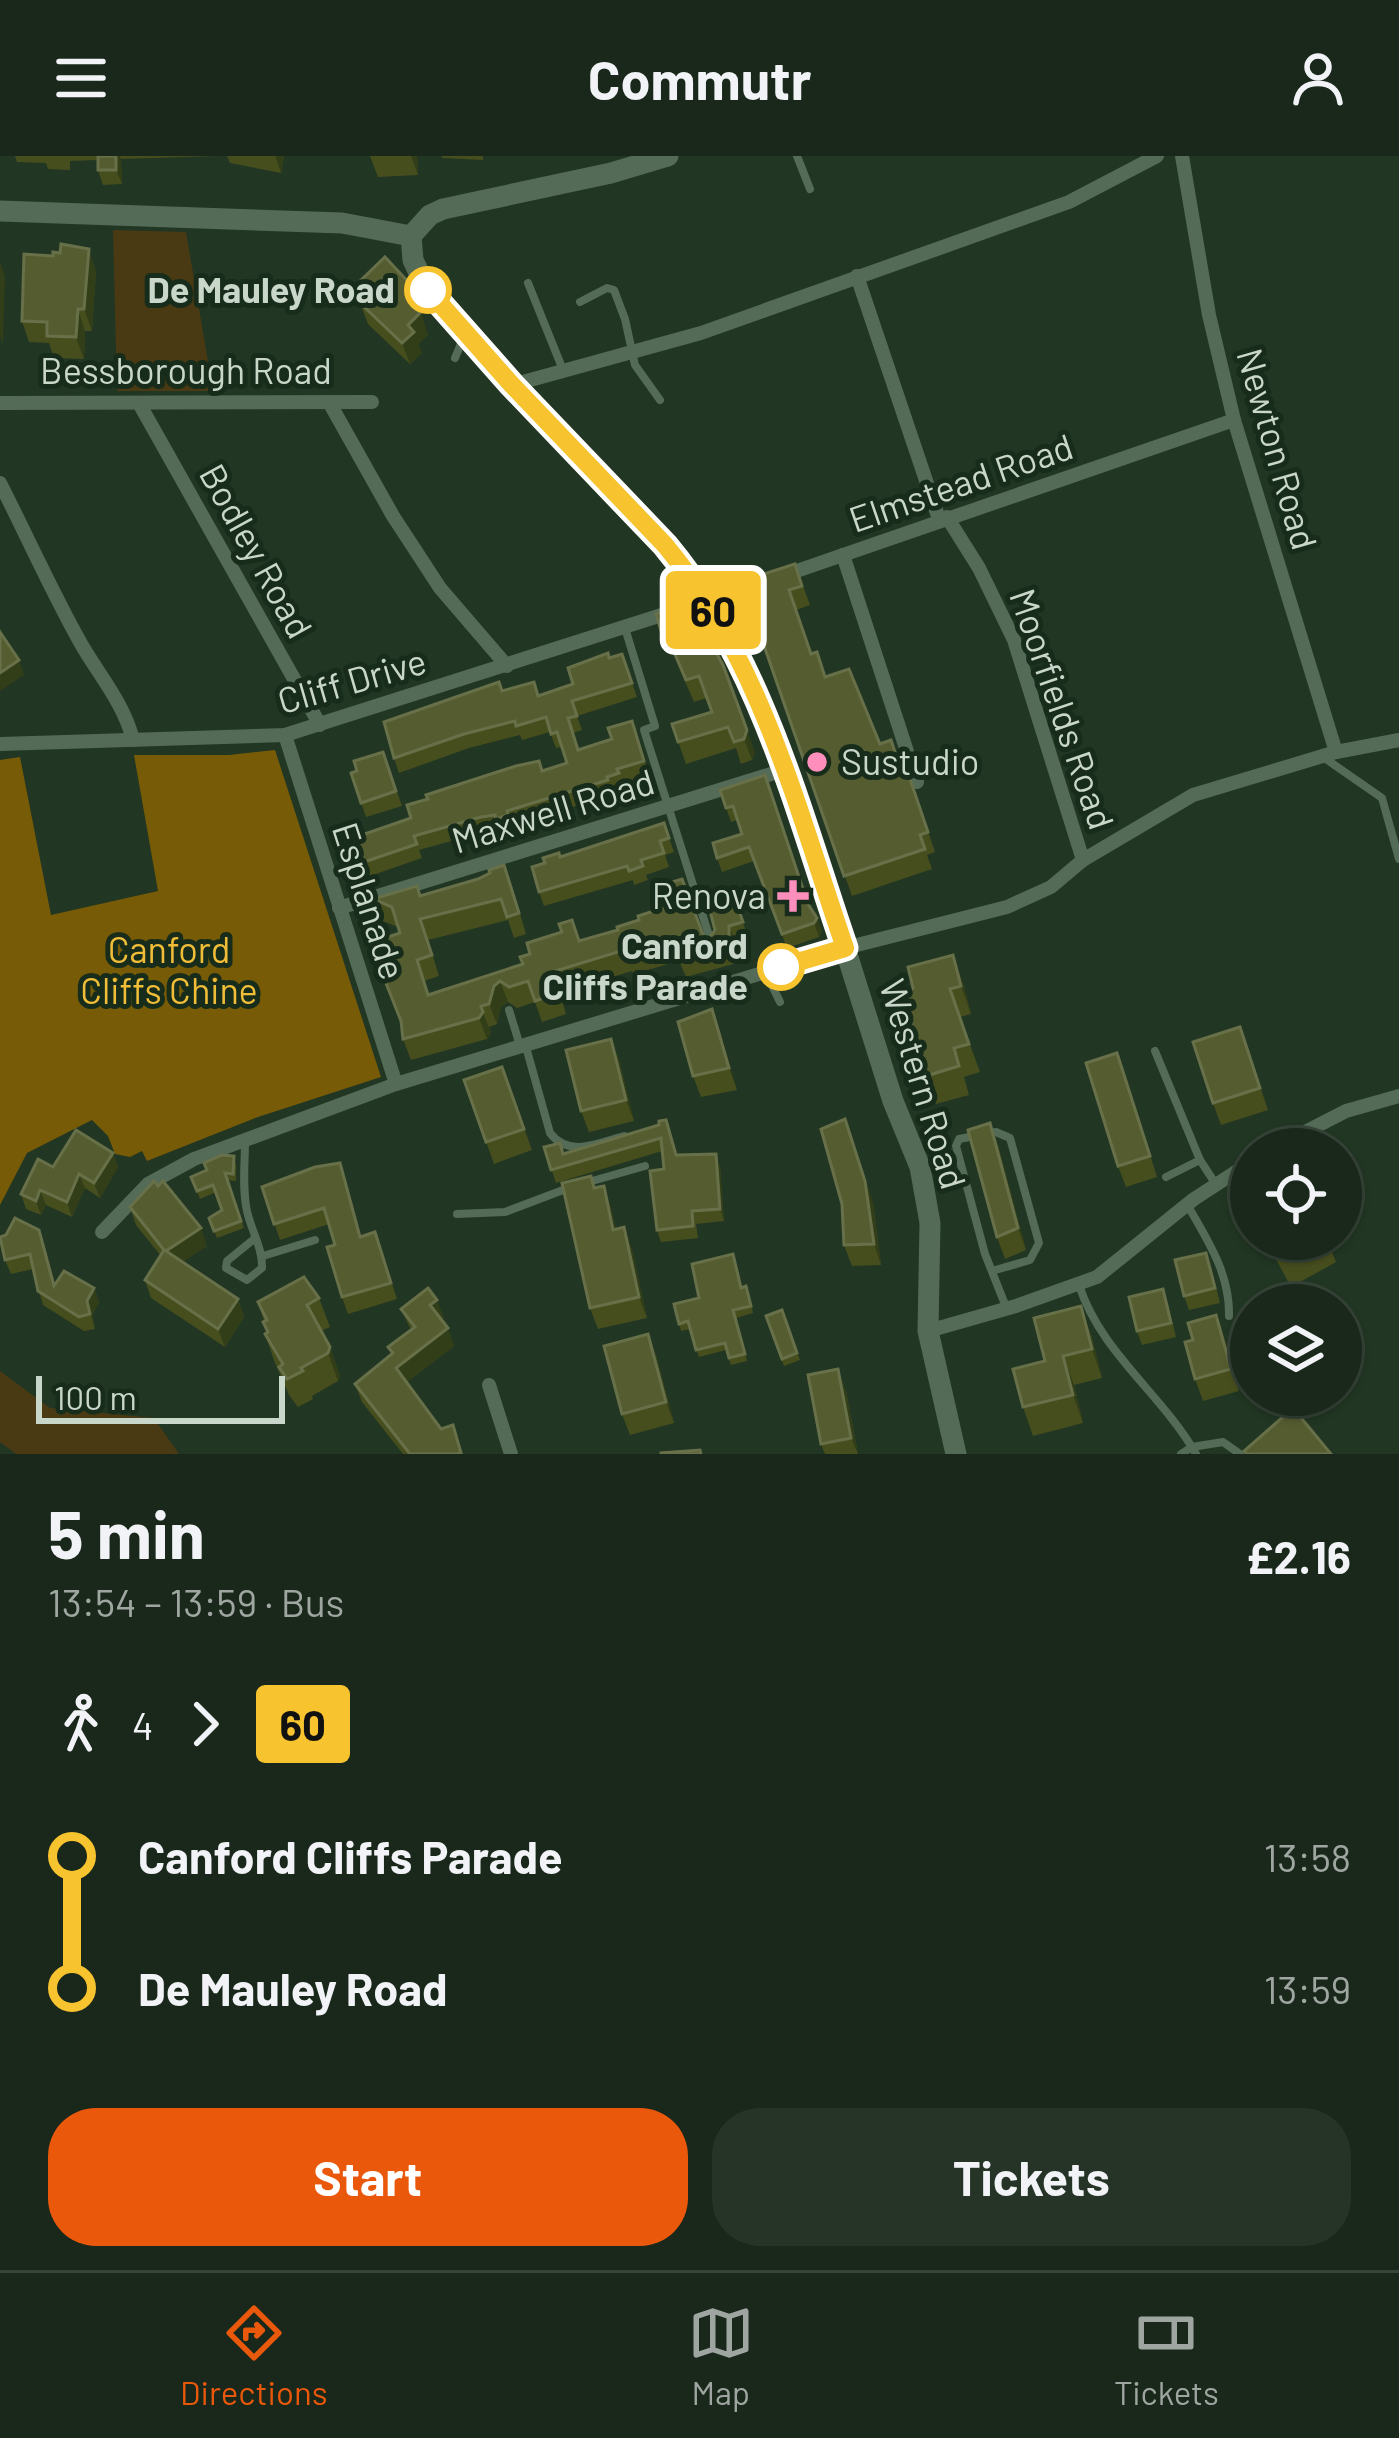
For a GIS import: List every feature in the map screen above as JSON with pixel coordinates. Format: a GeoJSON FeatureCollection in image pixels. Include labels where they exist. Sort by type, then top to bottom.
{"type":"FeatureCollection","features":[{"type":"Feature","properties":{"kind":"main road"},"geometry":{"type":"LineString","coordinates":[[0,212],[342,224],[411,236],[430,215],[457,205],[611,173],[668,156]]}},
{"type":"Feature","properties":{"kind":"main road","name":"Western Road"},"geometry":{"type":"LineString","coordinates":[[411,236],[412,260],[428,290],[665,545],[707,602],[749,675],[927,1193],[928,1331],[956,1454]]}},
{"type":"Feature","properties":{"kind":"street"},"geometry":{"type":"LineString","coordinates":[[512,385],[701,334],[1069,202],[1157,156]]}},
{"type":"Feature","properties":{"kind":"street","name":"Newton Road"},"geometry":{"type":"LineString","coordinates":[[1182,156],[1209,315],[1234,421],[1329,754]]}},
{"type":"Feature","properties":{"kind":"street","name":"Moorfields Road"},"geometry":{"type":"LineString","coordinates":[[857,276],[943,518],[980,568],[1013,640],[1083,860]]}},
{"type":"Feature","properties":{"kind":"street"},"geometry":{"type":"LineString","coordinates":[[329,402],[440,588],[507,666]]}},
{"type":"Feature","properties":{"kind":"street","name":"Bessborough Road"},"geometry":{"type":"LineString","coordinates":[[0,403],[372,402]]}},
{"type":"Feature","properties":{"kind":"street","name":"Bodley Road"},"geometry":{"type":"LineString","coordinates":[[140,405],[320,725]]}},
{"type":"Feature","properties":{"kind":"street","name":"Elmstead Road"},"geometry":{"type":"LineString","coordinates":[[707,602],[1234,421]]}},
{"type":"Feature","properties":{"kind":"street"},"geometry":{"type":"LineString","coordinates":[[0,483],[61,607],[123,709],[133,740]]}},
{"type":"Feature","properties":{"kind":"street"},"geometry":{"type":"LineString","coordinates":[[844,555],[917,782]]}},
{"type":"Feature","properties":{"kind":"street","name":"Cliff Drive"},"geometry":{"type":"LineString","coordinates":[[0,744],[285,735],[707,602]]}},
{"type":"Feature","properties":{"kind":"street","name":"Esplanade"},"geometry":{"type":"LineString","coordinates":[[285,735],[389,1089]]}},
{"type":"Feature","properties":{"kind":"street"},"geometry":{"type":"LineString","coordinates":[[102,1232],[148,1184],[245,1140],[721,976],[766,971],[1007,907],[1051,887],[1083,860],[1193,795],[1329,754],[1399,740]]}},
{"type":"Feature","properties":{"kind":"street","name":"Maxwell Road"},"geometry":{"type":"LineString","coordinates":[[339,908],[784,770]]}},
{"type":"Feature","properties":{"kind":"street"},"geometry":{"type":"LineString","coordinates":[[1314,1128],[1346,1112],[1399,1096]]}},
{"type":"Feature","properties":{"kind":"street"},"geometry":{"type":"LineString","coordinates":[[928,1331],[1097,1277],[1230,1175]]}},
{"type":"Feature","properties":{"kind":"street"},"geometry":{"type":"LineString","coordinates":[[489,1384],[511,1454]]}},
{"type":"Feature","properties":{"kind":"lane"},"geometry":{"type":"LineString","coordinates":[[797,156],[810,189]]}},
{"type":"Feature","properties":{"kind":"lane"},"geometry":{"type":"LineString","coordinates":[[529,284],[563,371]]}},
{"type":"Feature","properties":{"kind":"lane"},"geometry":{"type":"LineString","coordinates":[[580,302],[607,288],[614,290],[641,375],[660,400]]}},
{"type":"Feature","properties":{"kind":"lane"},"geometry":{"type":"LineString","coordinates":[[455,358],[466,333]]}},
{"type":"Feature","properties":{"kind":"lane"},"geometry":{"type":"LineString","coordinates":[[626,628],[655,726],[644,730],[713,950]]}},
{"type":"Feature","properties":{"kind":"lane"},"geometry":{"type":"LineString","coordinates":[[1329,754],[1382,798],[1399,860]]}},
{"type":"Feature","properties":{"kind":"lane"},"geometry":{"type":"LineString","coordinates":[[766,971],[780,1002]]}},
{"type":"Feature","properties":{"kind":"lane"},"geometry":{"type":"LineString","coordinates":[[509,1010],[556,1142],[566,1148],[582,1147],[641,1131]]}},
{"type":"Feature","properties":{"kind":"lane"},"geometry":{"type":"LineString","coordinates":[[1155,1051],[1200,1160],[1216,1184]]}},
{"type":"Feature","properties":{"kind":"lane"},"geometry":{"type":"LineString","coordinates":[[992,1271],[1030,1260],[1039,1244],[1010,1138],[996,1132],[959,1139],[956,1146],[992,1271],[1006,1309]]}},
{"type":"Feature","properties":{"kind":"lane"},"geometry":{"type":"LineString","coordinates":[[245,1140],[245,1204],[263,1256],[262,1268],[247,1280],[226,1268],[230,1255],[254,1239]]}},
{"type":"Feature","properties":{"kind":"lane"},"geometry":{"type":"LineString","coordinates":[[1166,1177],[1200,1160]]}},
{"type":"Feature","properties":{"kind":"lane"},"geometry":{"type":"LineString","coordinates":[[457,1214],[505,1212],[645,1166]]}},
{"type":"Feature","properties":{"kind":"lane"},"geometry":{"type":"LineString","coordinates":[[1187,1204],[1219,1262],[1229,1296],[1229,1316]]}},
{"type":"Feature","properties":{"kind":"lane"},"geometry":{"type":"LineString","coordinates":[[263,1256],[315,1240]]}},
{"type":"Feature","properties":{"kind":"lane"},"geometry":{"type":"LineString","coordinates":[[1078,1283],[1090,1318],[1194,1450]]}},
{"type":"Feature","properties":{"kind":"lane"},"geometry":{"type":"LineString","coordinates":[[1181,1454],[1222,1442],[1240,1454]]}},
{"type":"Feature","properties":{"kind":"shaded area"},"geometry":{"type":"Polygon","coordinates":[[[113,230],[186,232],[213,391],[117,391],[113,230]]]}},
{"type":"Feature","properties":{"kind":"shaded area"},"geometry":{"type":"Polygon","coordinates":[[[0,1371],[50,1408],[154,1418],[179,1454],[16,1454],[0,1442],[0,1371]]]}},
{"type":"Feature","properties":{"kind":"green space","name":"Canford Cliffs Chine"},"geometry":{"type":"Polygon","coordinates":[[[275,750],[381,1077],[258,1117],[147,1161],[142,1151],[130,1157],[115,1154],[108,1136],[92,1120],[27,1153],[0,1205],[0,760],[20,757],[51,915],[158,891],[134,755],[275,750]]]}},
{"type":"Feature","properties":{"kind":"building"},"geometry":{"type":"Polygon","coordinates":[[[98,156],[116,156],[116,170],[98,170],[98,156]]]}},
{"type":"Feature","properties":{"kind":"building"},"geometry":{"type":"Polygon","coordinates":[[[61,244],[89,249],[84,309],[78,309],[76,337],[47,336],[47,322],[22,321],[24,254],[53,256],[53,252],[60,253],[61,244]]]}},
{"type":"Feature","properties":{"kind":"building"},"geometry":{"type":"Polygon","coordinates":[[[385,257],[414,288],[409,302],[420,313],[408,325],[414,332],[402,343],[360,303],[368,295],[357,284],[385,257]]]}},
{"type":"Feature","properties":{"kind":"building"},"geometry":{"type":"Polygon","coordinates":[[[795,564],[802,586],[789,590],[811,654],[817,652],[825,677],[849,669],[880,744],[891,740],[900,767],[908,773],[928,832],[920,835],[925,849],[844,876],[744,588],[748,579],[795,564]]]}},
{"type":"Feature","properties":{"kind":"building"},"geometry":{"type":"Polygon","coordinates":[[[682,601],[689,604],[723,665],[747,730],[744,739],[734,742],[728,727],[678,742],[672,724],[712,712],[699,676],[686,680],[656,614],[682,601]]]}},
{"type":"Feature","properties":{"kind":"building"},"geometry":{"type":"Polygon","coordinates":[[[0,632],[19,660],[0,673],[0,632]]]}},
{"type":"Feature","properties":{"kind":"building"},"geometry":{"type":"Polygon","coordinates":[[[608,653],[609,658],[622,654],[632,683],[572,701],[577,716],[568,718],[578,750],[612,739],[608,728],[632,721],[644,761],[617,769],[619,773],[608,780],[507,811],[508,815],[496,819],[495,815],[481,817],[414,836],[417,844],[364,862],[356,837],[411,818],[407,805],[428,799],[426,795],[516,766],[539,761],[542,771],[567,763],[557,732],[551,734],[546,717],[464,734],[394,758],[384,722],[499,682],[502,691],[534,682],[538,696],[573,684],[568,668],[608,653]]]}},
{"type":"Feature","properties":{"kind":"building"},"geometry":{"type":"Polygon","coordinates":[[[383,752],[396,791],[361,803],[351,773],[357,771],[354,761],[383,752]]]}},
{"type":"Feature","properties":{"kind":"building"},"geometry":{"type":"Polygon","coordinates":[[[765,775],[808,904],[817,918],[782,934],[749,847],[717,858],[713,843],[742,834],[733,806],[726,808],[720,790],[765,775]]]}},
{"type":"Feature","properties":{"kind":"building"},"geometry":{"type":"Polygon","coordinates":[[[664,823],[669,838],[660,841],[664,853],[641,860],[643,866],[629,871],[627,866],[539,892],[532,867],[545,863],[543,858],[559,853],[560,857],[664,823]]]}},
{"type":"Feature","properties":{"kind":"building"},"geometry":{"type":"Polygon","coordinates":[[[504,865],[519,913],[507,917],[501,899],[420,919],[432,955],[417,960],[428,995],[523,964],[520,957],[530,954],[527,943],[562,932],[559,924],[572,920],[579,941],[618,930],[639,920],[638,916],[663,908],[656,887],[682,879],[704,937],[715,930],[709,907],[730,900],[743,922],[729,926],[729,942],[678,957],[673,939],[552,972],[559,993],[535,1001],[528,981],[509,987],[500,981],[489,1004],[481,1006],[479,1018],[403,1039],[401,1021],[378,963],[386,961],[379,940],[400,933],[392,907],[373,899],[417,886],[420,896],[478,879],[504,865]]]}},
{"type":"Feature","properties":{"kind":"building"},"geometry":{"type":"Polygon","coordinates":[[[953,955],[961,986],[950,989],[969,1044],[954,1048],[959,1066],[926,1076],[904,997],[913,988],[908,967],[953,955]]]}},
{"type":"Feature","properties":{"kind":"building"},"geometry":{"type":"Polygon","coordinates":[[[712,1009],[729,1068],[693,1076],[678,1022],[712,1009]]]}},
{"type":"Feature","properties":{"kind":"building"},"geometry":{"type":"Polygon","coordinates":[[[1240,1027],[1260,1088],[1213,1103],[1193,1042],[1240,1027]]]}},
{"type":"Feature","properties":{"kind":"building"},"geometry":{"type":"Polygon","coordinates":[[[611,1039],[626,1100],[581,1111],[566,1050],[611,1039]]]}},
{"type":"Feature","properties":{"kind":"building"},"geometry":{"type":"Polygon","coordinates":[[[1117,1053],[1150,1156],[1118,1166],[1086,1063],[1117,1053]]]}},
{"type":"Feature","properties":{"kind":"building"},"geometry":{"type":"Polygon","coordinates":[[[502,1067],[524,1129],[486,1142],[464,1080],[502,1067]]]}},
{"type":"Feature","properties":{"kind":"building"},"geometry":{"type":"Polygon","coordinates":[[[845,1119],[865,1181],[874,1244],[844,1245],[842,1204],[821,1129],[845,1119]]]}},
{"type":"Feature","properties":{"kind":"building"},"geometry":{"type":"Polygon","coordinates":[[[666,1120],[676,1155],[716,1154],[720,1209],[692,1211],[693,1226],[657,1230],[650,1171],[664,1169],[661,1138],[551,1170],[544,1147],[560,1143],[563,1154],[666,1120]]]}},
{"type":"Feature","properties":{"kind":"building"},"geometry":{"type":"Polygon","coordinates":[[[990,1123],[1018,1228],[997,1237],[968,1130],[990,1123]]]}},
{"type":"Feature","properties":{"kind":"building"},"geometry":{"type":"Polygon","coordinates":[[[76,1130],[113,1153],[94,1183],[79,1174],[67,1202],[40,1190],[36,1201],[21,1194],[38,1159],[53,1167],[76,1130]]]}},
{"type":"Feature","properties":{"kind":"building"},"geometry":{"type":"Polygon","coordinates":[[[222,1155],[234,1156],[233,1174],[225,1173],[241,1221],[214,1231],[209,1218],[222,1210],[213,1185],[197,1191],[191,1177],[207,1170],[204,1163],[222,1155]]]}},
{"type":"Feature","properties":{"kind":"building"},"geometry":{"type":"Polygon","coordinates":[[[340,1163],[360,1237],[375,1232],[391,1283],[342,1297],[327,1247],[335,1245],[324,1208],[274,1224],[262,1187],[340,1163]]]}},
{"type":"Feature","properties":{"kind":"building"},"geometry":{"type":"Polygon","coordinates":[[[591,1176],[594,1188],[604,1186],[613,1230],[624,1227],[639,1297],[590,1308],[562,1183],[591,1176]]]}},
{"type":"Feature","properties":{"kind":"building"},"geometry":{"type":"Polygon","coordinates":[[[154,1181],[158,1186],[163,1181],[201,1228],[166,1251],[238,1299],[218,1329],[145,1280],[164,1250],[130,1207],[154,1181]]]}},
{"type":"Feature","properties":{"kind":"building"},"geometry":{"type":"Polygon","coordinates":[[[15,1218],[39,1230],[54,1286],[64,1271],[94,1288],[87,1301],[90,1314],[79,1317],[38,1291],[30,1254],[5,1260],[0,1237],[15,1218]]]}},
{"type":"Feature","properties":{"kind":"building"},"geometry":{"type":"Polygon","coordinates":[[[1206,1253],[1215,1288],[1184,1296],[1175,1260],[1206,1253]]]}},
{"type":"Feature","properties":{"kind":"building"},"geometry":{"type":"Polygon","coordinates":[[[733,1254],[751,1306],[733,1310],[745,1354],[729,1358],[725,1343],[696,1350],[688,1321],[679,1324],[674,1304],[699,1298],[692,1264],[733,1254]]]}},
{"type":"Feature","properties":{"kind":"building"},"geometry":{"type":"Polygon","coordinates":[[[304,1277],[319,1298],[307,1305],[330,1347],[328,1353],[287,1379],[265,1334],[263,1322],[267,1320],[258,1302],[304,1277]]]}},
{"type":"Feature","properties":{"kind":"building"},"geometry":{"type":"Polygon","coordinates":[[[428,1288],[437,1300],[430,1305],[448,1328],[396,1368],[441,1429],[453,1425],[461,1453],[457,1454],[410,1454],[355,1384],[393,1353],[388,1347],[415,1327],[401,1309],[428,1288]]]}},
{"type":"Feature","properties":{"kind":"building"},"geometry":{"type":"Polygon","coordinates":[[[1163,1289],[1171,1323],[1137,1331],[1129,1297],[1163,1289]]]}},
{"type":"Feature","properties":{"kind":"building"},"geometry":{"type":"Polygon","coordinates":[[[1081,1306],[1092,1349],[1063,1356],[1073,1395],[1023,1407],[1013,1369],[1045,1361],[1034,1318],[1081,1306]]]}},
{"type":"Feature","properties":{"kind":"building"},"geometry":{"type":"Polygon","coordinates":[[[782,1310],[797,1353],[782,1359],[766,1316],[782,1310]]]}},
{"type":"Feature","properties":{"kind":"building"},"geometry":{"type":"Polygon","coordinates":[[[1216,1315],[1230,1369],[1195,1379],[1185,1342],[1193,1340],[1188,1323],[1216,1315]]]}},
{"type":"Feature","properties":{"kind":"building"},"geometry":{"type":"Polygon","coordinates":[[[648,1334],[666,1402],[622,1414],[604,1346],[648,1334]]]}},
{"type":"Feature","properties":{"kind":"building"},"geometry":{"type":"Polygon","coordinates":[[[838,1369],[851,1438],[821,1444],[808,1375],[838,1369]]]}},
{"type":"Feature","properties":{"kind":"building"},"geometry":{"type":"Polygon","coordinates":[[[1284,1416],[1300,1416],[1331,1454],[1247,1454],[1244,1451],[1284,1416]]]}},
{"type":"Feature","properties":{"kind":"building"},"geometry":{"type":"Polygon","coordinates":[[[700,1450],[701,1454],[661,1454],[661,1453],[700,1450]]]}},
{"type":"Feature","properties":{"kind":"bus line","name":"60"},"geometry":{"type":"LineString","coordinates":[[428,290],[607,488],[665,545],[735,646],[772,737],[845,948],[781,967]]}},
{"type":"Feature","properties":{"kind":"place","name":"De Mauley Road"},"geometry":{"type":"Point","coordinates":[428,290]}},
{"type":"Feature","properties":{"kind":"place","name":"Sustudio"},"geometry":{"type":"Point","coordinates":[817,762]}},
{"type":"Feature","properties":{"kind":"place","name":"Renova"},"geometry":{"type":"Point","coordinates":[793,896]}},
{"type":"Feature","properties":{"kind":"place","name":"Canford Cliffs Parade"},"geometry":{"type":"Point","coordinates":[781,967]}}]}
